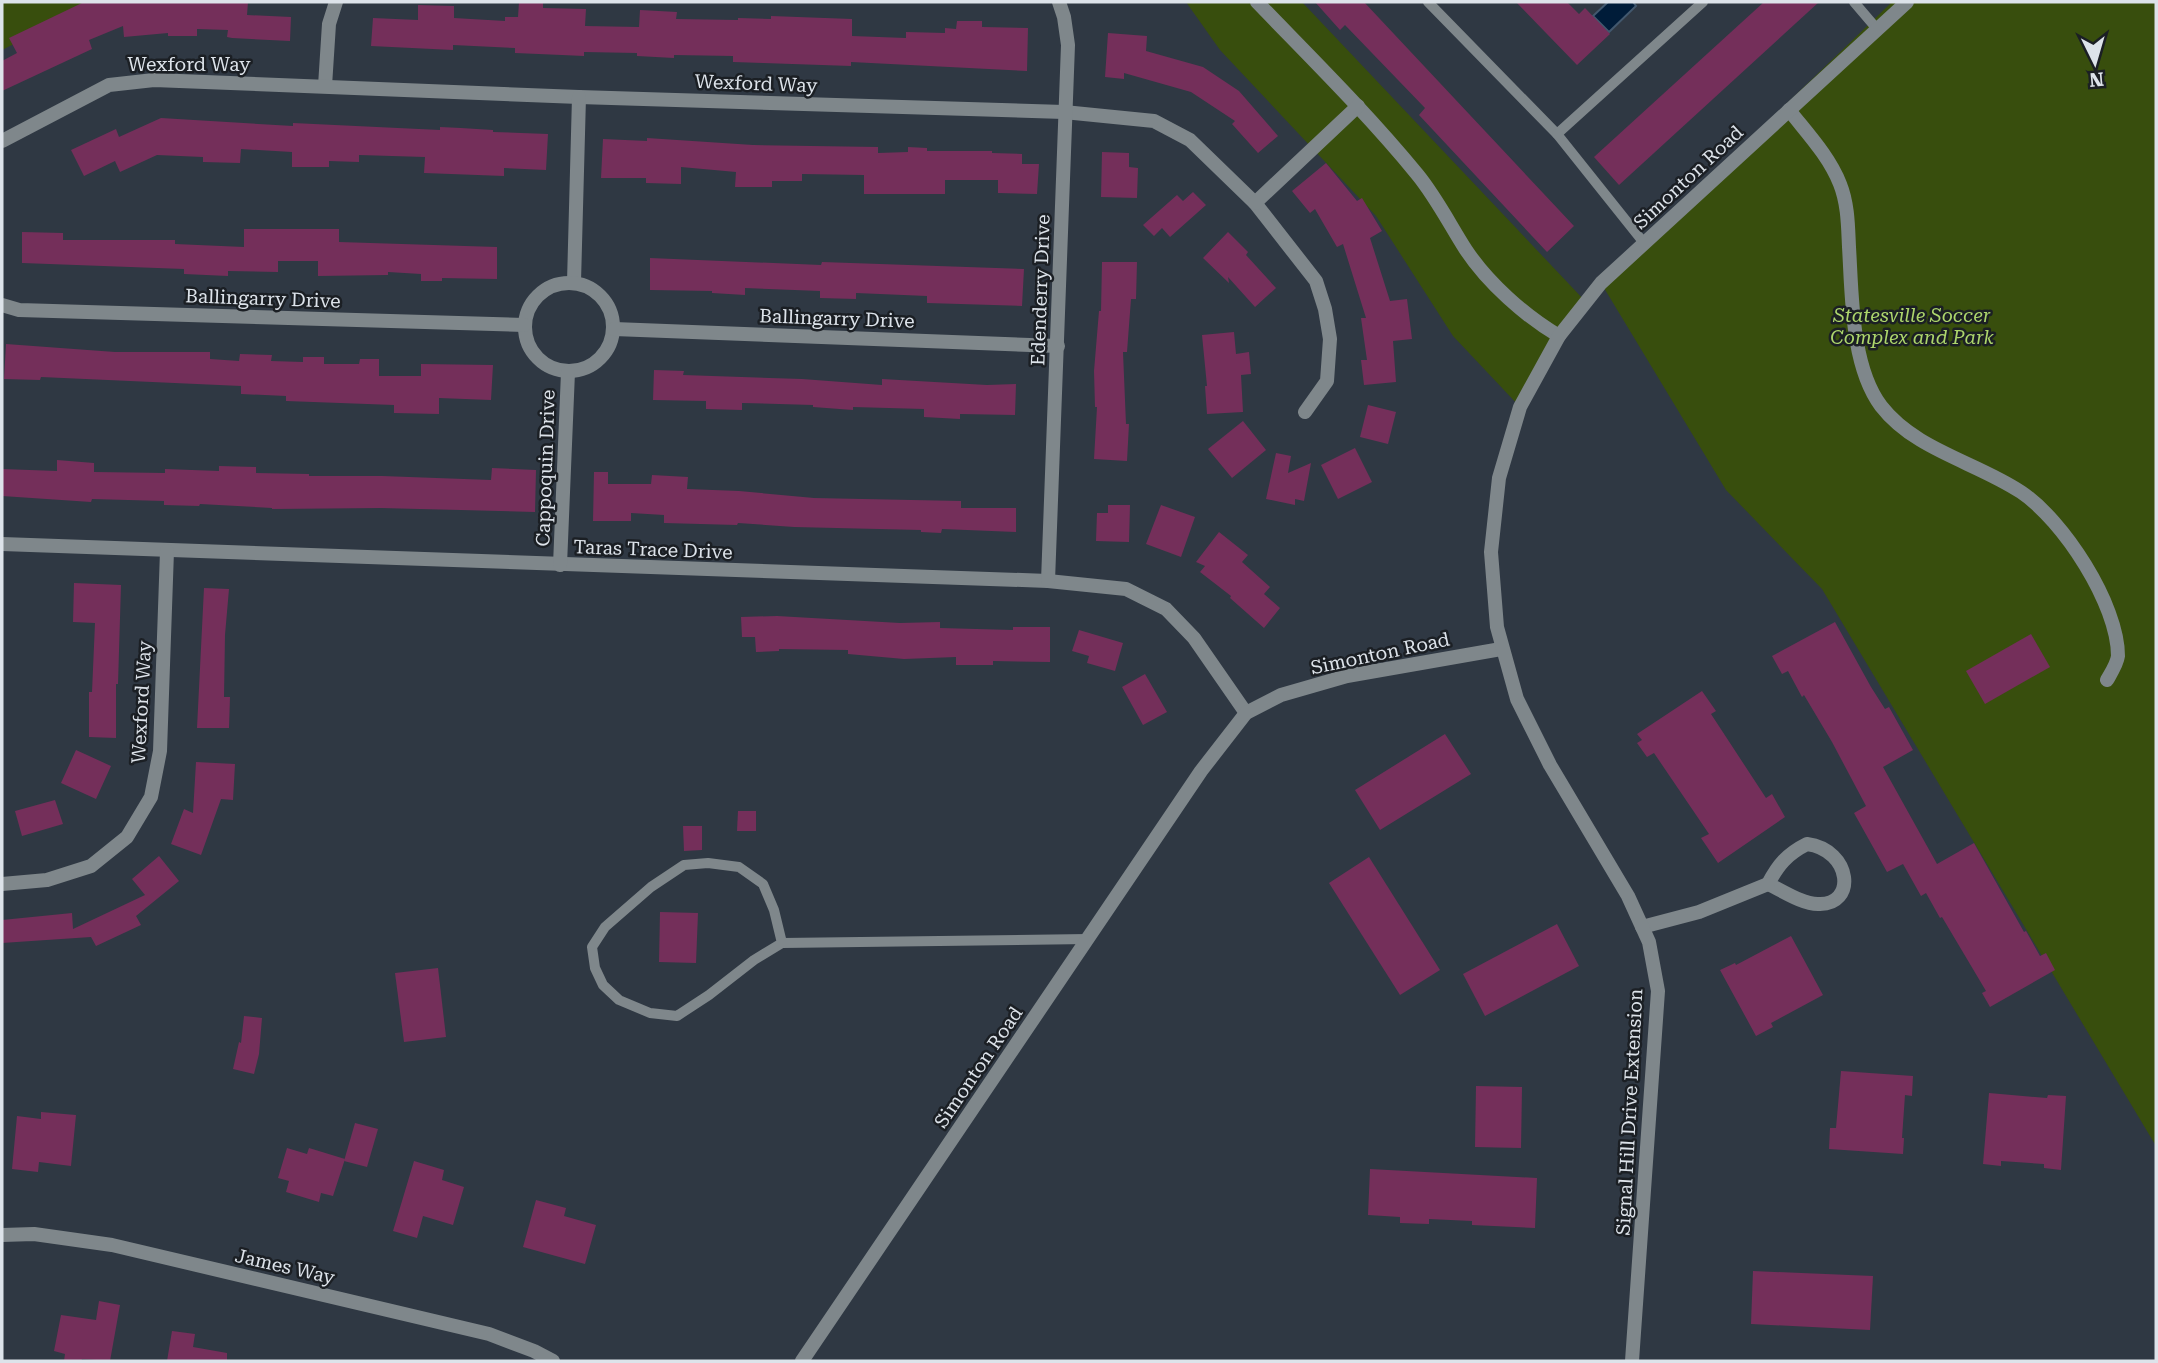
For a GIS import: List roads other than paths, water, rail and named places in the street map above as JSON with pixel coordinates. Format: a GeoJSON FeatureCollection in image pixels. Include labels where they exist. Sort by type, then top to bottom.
{"type":"FeatureCollection","features":[{"type":"Feature","properties":{"kind":"street"},"geometry":{"type":"LineString","coordinates":[[325,86],[329,24],[336,2]]}},
{"type":"Feature","properties":{"kind":"street","name":"Edenderry Drive"},"geometry":{"type":"LineString","coordinates":[[1048,581],[1068,45],[1059,2]]}},
{"type":"Feature","properties":{"kind":"street"},"geometry":{"type":"LineString","coordinates":[[1258,2],[1418,175],[1468,253],[1503,293],[1537,323],[1559,336]]}},
{"type":"Feature","properties":{"kind":"street","name":"Simonton Road"},"geometry":{"type":"LineString","coordinates":[[802,1361],[1201,771],[1246,713],[1281,695],[1347,676],[1501,649],[1491,552],[1499,478],[1520,407],[1559,336],[1601,283],[1907,2]]}},
{"type":"Feature","properties":{"kind":"street","name":"Wexford Way"},"geometry":{"type":"LineString","coordinates":[[2,141],[109,85],[154,80],[1064,112],[1154,121],[1190,140],[1255,204],[1316,281],[1325,309],[1330,339],[1327,381],[1305,412]]}},
{"type":"Feature","properties":{"kind":"street"},"geometry":{"type":"LineString","coordinates":[[574,282],[579,97]]}},
{"type":"Feature","properties":{"kind":"street"},"geometry":{"type":"LineString","coordinates":[[1255,204],[1357,106]]}},
{"type":"Feature","properties":{"kind":"street"},"geometry":{"type":"LineString","coordinates":[[1789,110],[1824,154],[1840,184],[1848,216],[1853,310],[1859,352],[1867,381],[1881,406],[1903,428],[2022,492],[2059,528],[2088,568],[2111,617],[2118,659],[2107,680]]}},
{"type":"Feature","properties":{"kind":"street"},"geometry":{"type":"LineString","coordinates":[[561,282],[574,282],[586,285],[600,294],[610,309],[614,329],[610,346],[598,361],[587,368],[568,372],[549,367],[538,359],[527,344],[524,325],[530,304],[546,288],[561,282]]}},
{"type":"Feature","properties":{"kind":"street","name":"Ballingarry Drive"},"geometry":{"type":"LineString","coordinates":[[2,305],[19,310],[524,325]]}},
{"type":"Feature","properties":{"kind":"street","name":"Ballingarry Drive"},"geometry":{"type":"LineString","coordinates":[[614,329],[1058,346]]}},
{"type":"Feature","properties":{"kind":"street","name":"Cappoquin Drive"},"geometry":{"type":"LineString","coordinates":[[560,565],[568,372]]}},
{"type":"Feature","properties":{"kind":"street","name":"Taras Trace Drive"},"geometry":{"type":"LineString","coordinates":[[2,544],[1048,581],[1126,589],[1166,609],[1194,638],[1246,713]]}},
{"type":"Feature","properties":{"kind":"street","name":"Wexford Way"},"geometry":{"type":"LineString","coordinates":[[2,884],[47,880],[91,866],[127,837],[151,797],[160,751],[167,551]]}},
{"type":"Feature","properties":{"kind":"street","name":"Signal Hill Drive Extension"},"geometry":{"type":"LineString","coordinates":[[1501,649],[1517,699],[1550,765],[1628,896],[1649,942],[1658,991],[1632,1361]]}},
{"type":"Feature","properties":{"kind":"street"},"geometry":{"type":"LineString","coordinates":[[1642,927],[1699,912],[1768,884],[1780,863],[1793,851],[1807,844],[1821,846],[1840,862],[1845,877],[1843,890],[1836,900],[1828,904],[1815,904],[1768,884]]}},
{"type":"Feature","properties":{"kind":"street","name":"James Way"},"geometry":{"type":"LineString","coordinates":[[2,1235],[34,1234],[113,1245],[489,1334],[527,1355],[554,1361]]}},
{"type":"Feature","properties":{"kind":"lane"},"geometry":{"type":"LineString","coordinates":[[1428,2],[1557,134],[1644,243]]}},
{"type":"Feature","properties":{"kind":"lane"},"geometry":{"type":"LineString","coordinates":[[1557,134],[1703,2]]}},
{"type":"Feature","properties":{"kind":"lane"},"geometry":{"type":"LineString","coordinates":[[1854,2],[1877,29]]}},
{"type":"Feature","properties":{"kind":"lane"},"geometry":{"type":"LineString","coordinates":[[782,943],[774,910],[763,884],[739,867],[708,863],[684,865],[651,887],[605,927],[592,947],[595,968],[603,985],[620,1000],[650,1013],[677,1016],[782,943],[1088,939]]}},
{"type":"Feature","properties":{"kind":"water"},"geometry":{"type":"Polygon","coordinates":[[[1608,2],[1633,2],[1636,6],[1609,32],[1593,16],[1608,2]]]}},
{"type":"Feature","properties":{"kind":"park label","name":"Statesville Soccer Complex and Park"},"geometry":{"type":"Point","coordinates":[1912,326]}}]}
